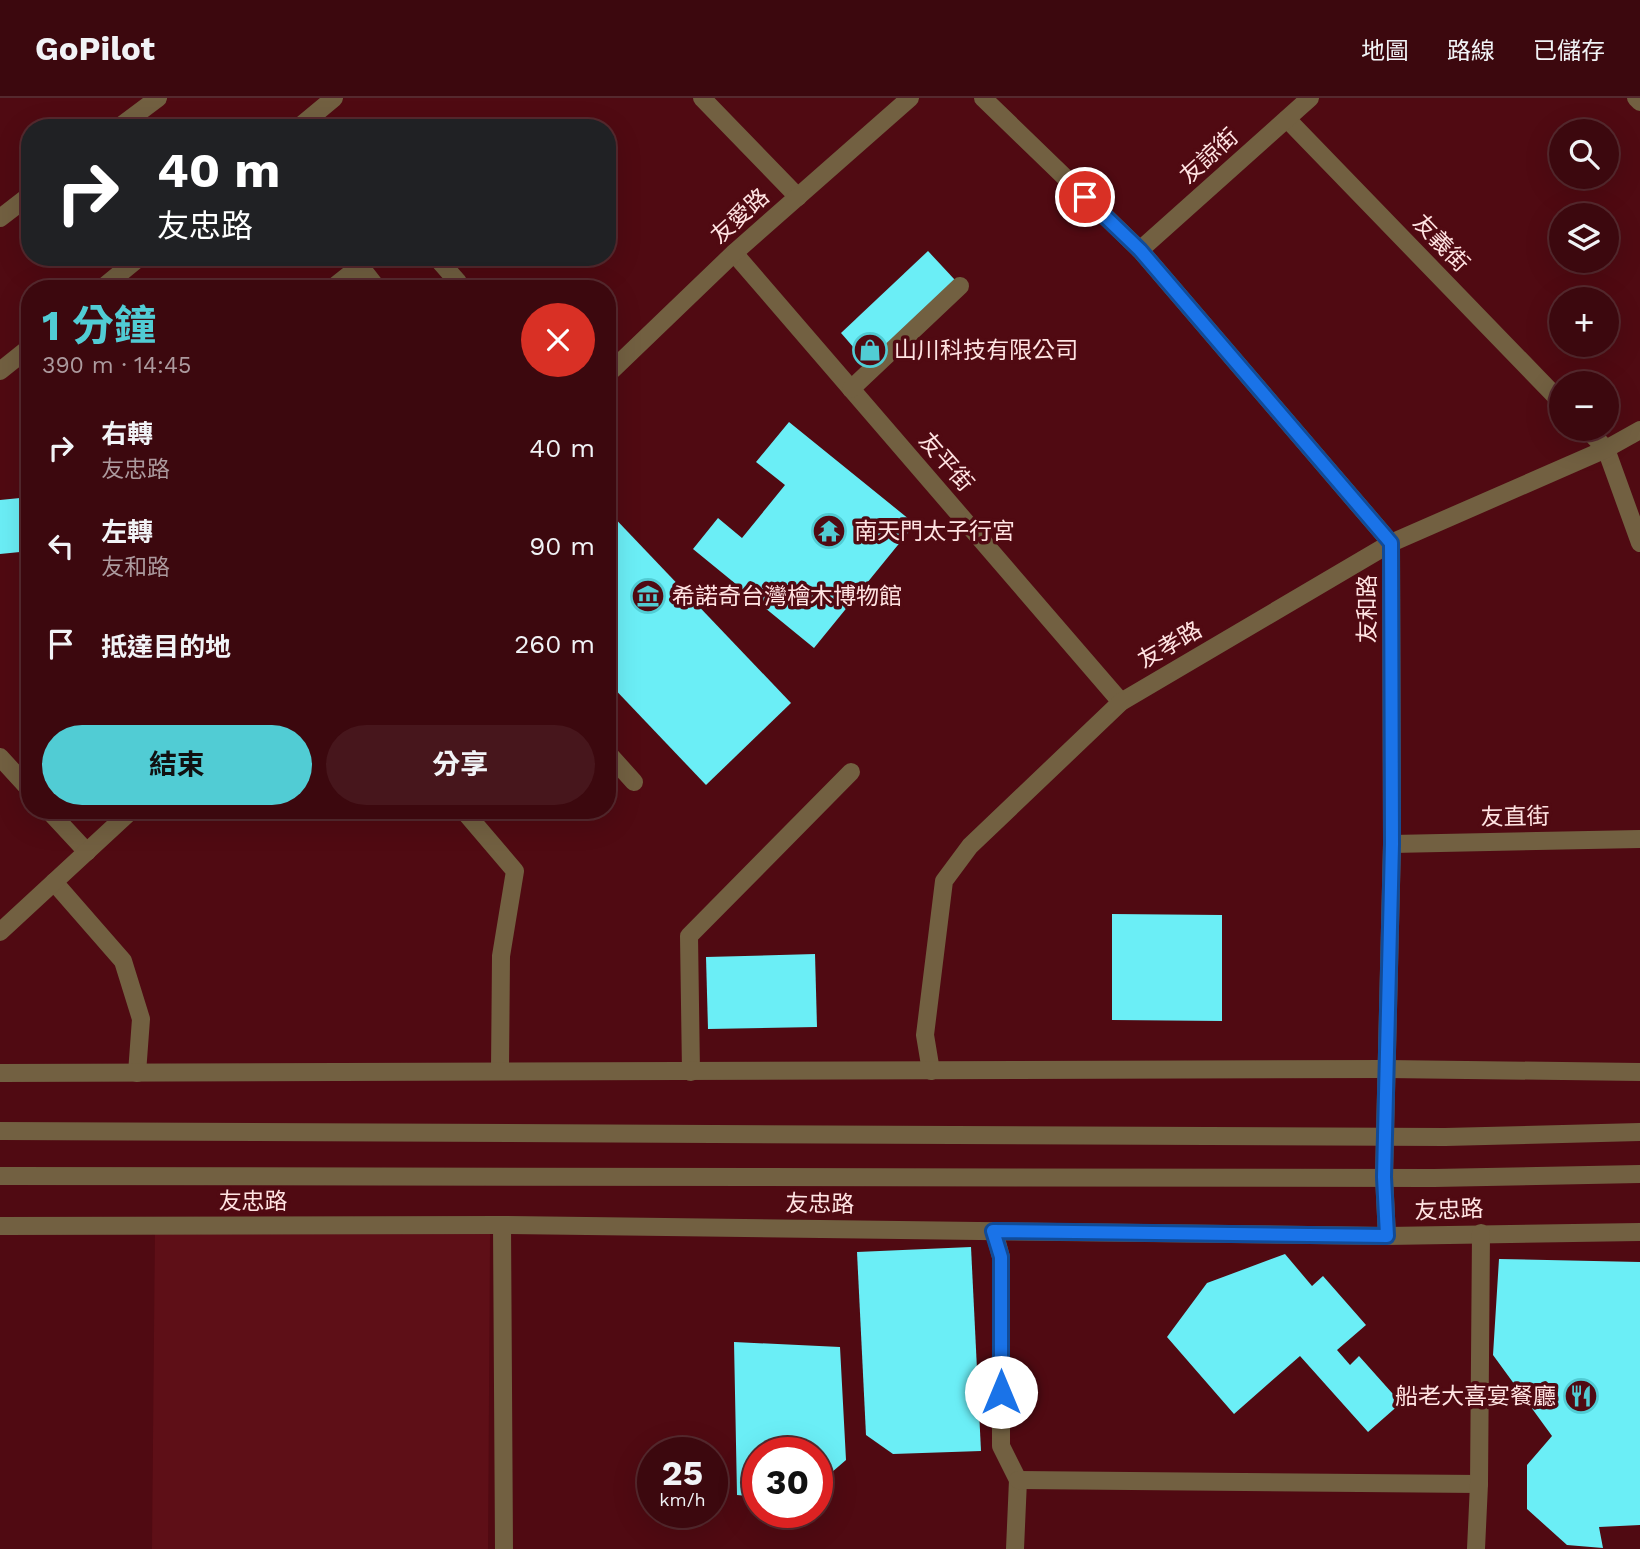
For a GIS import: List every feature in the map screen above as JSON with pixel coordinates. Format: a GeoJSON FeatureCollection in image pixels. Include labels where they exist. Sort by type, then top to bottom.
{"type":"FeatureCollection","features":[{"type":"Feature","properties":{"kind":"street"},"geometry":{"type":"LineString","coordinates":[[130,119],[158,98]]}},
{"type":"Feature","properties":{"kind":"street"},"geometry":{"type":"LineString","coordinates":[[315,119],[334,98]]}},
{"type":"Feature","properties":{"kind":"street"},"geometry":{"type":"LineString","coordinates":[[702,98],[798,197]]}},
{"type":"Feature","properties":{"kind":"street","name":"友愛路"},"geometry":{"type":"LineString","coordinates":[[616,366],[734,253],[910,98]]}},
{"type":"Feature","properties":{"kind":"street","name":"友和路"},"geometry":{"type":"LineString","coordinates":[[984,98],[1140,250],[1391,543],[1392,844],[1384,1177],[1387,1236]]}},
{"type":"Feature","properties":{"kind":"street","name":"友諒街"},"geometry":{"type":"LineString","coordinates":[[1140,250],[1310,98]]}},
{"type":"Feature","properties":{"kind":"street"},"geometry":{"type":"LineString","coordinates":[[1636,98],[1640,102]]}},
{"type":"Feature","properties":{"kind":"street","name":"友義街"},"geometry":{"type":"LineString","coordinates":[[1287,119],[1549,390]]}},
{"type":"Feature","properties":{"kind":"street"},"geometry":{"type":"LineString","coordinates":[[0,218],[21,202]]}},
{"type":"Feature","properties":{"kind":"street","name":"友平街"},"geometry":{"type":"LineString","coordinates":[[734,253],[1121,702]]}},
{"type":"Feature","properties":{"kind":"street"},"geometry":{"type":"LineString","coordinates":[[112,280],[129,266]]}},
{"type":"Feature","properties":{"kind":"street"},"geometry":{"type":"LineString","coordinates":[[342,280],[360,266],[371,280]]}},
{"type":"Feature","properties":{"kind":"street"},"geometry":{"type":"LineString","coordinates":[[444,266],[456,280]]}},
{"type":"Feature","properties":{"kind":"street"},"geometry":{"type":"LineString","coordinates":[[851,388],[960,286]]}},
{"type":"Feature","properties":{"kind":"street"},"geometry":{"type":"LineString","coordinates":[[0,371],[21,354]]}},
{"type":"Feature","properties":{"kind":"street","name":"友孝路"},"geometry":{"type":"LineString","coordinates":[[931,1071],[925,1035],[944,881],[970,846],[1121,702],[1391,543],[1606,449],[1640,430]]}},
{"type":"Feature","properties":{"kind":"street"},"geometry":{"type":"LineString","coordinates":[[1598,441],[1606,449],[1640,543]]}},
{"type":"Feature","properties":{"kind":"street"},"geometry":{"type":"LineString","coordinates":[[0,757],[21,780]]}},
{"type":"Feature","properties":{"kind":"street"},"geometry":{"type":"LineString","coordinates":[[616,762],[634,782]]}},
{"type":"Feature","properties":{"kind":"street"},"geometry":{"type":"LineString","coordinates":[[691,1072],[689,936],[851,772]]}},
{"type":"Feature","properties":{"kind":"street"},"geometry":{"type":"LineString","coordinates":[[56,819],[87,852]]}},
{"type":"Feature","properties":{"kind":"street"},"geometry":{"type":"LineString","coordinates":[[0,932],[122,819]]}},
{"type":"Feature","properties":{"kind":"street"},"geometry":{"type":"LineString","coordinates":[[471,819],[515,871],[502,956],[500,1070]]}},
{"type":"Feature","properties":{"kind":"street","name":"友直街"},"geometry":{"type":"LineString","coordinates":[[1392,844],[1640,839]]}},
{"type":"Feature","properties":{"kind":"street"},"geometry":{"type":"LineString","coordinates":[[54,882],[123,961],[141,1019],[137,1073]]}},
{"type":"Feature","properties":{"kind":"street"},"geometry":{"type":"LineString","coordinates":[[0,1073],[1387,1069],[1640,1072]]}},
{"type":"Feature","properties":{"kind":"street"},"geometry":{"type":"LineString","coordinates":[[0,1131],[1445,1137],[1640,1132]]}},
{"type":"Feature","properties":{"kind":"street","name":"友忠路"},"geometry":{"type":"LineString","coordinates":[[0,1176],[1384,1177],[1640,1174]]}},
{"type":"Feature","properties":{"kind":"street"},"geometry":{"type":"LineString","coordinates":[[502,1225],[504,1549]]}},
{"type":"Feature","properties":{"kind":"street","name":"友忠路"},"geometry":{"type":"LineString","coordinates":[[0,1226],[502,1225],[1387,1236],[1640,1232]]}},
{"type":"Feature","properties":{"kind":"street"},"geometry":{"type":"LineString","coordinates":[[993,1231],[1001,1257],[1001,1446],[1018,1480],[1015,1549]]}},
{"type":"Feature","properties":{"kind":"street"},"geometry":{"type":"LineString","coordinates":[[1476,1549],[1481,1233]]}},
{"type":"Feature","properties":{"kind":"street"},"geometry":{"type":"LineString","coordinates":[[1018,1480],[1479,1484]]}},
{"type":"Feature","properties":{"kind":"shaded area"},"geometry":{"type":"Polygon","coordinates":[[[155,1229],[490,1234],[488,1549],[152,1549],[155,1229]]]}},
{"type":"Feature","properties":{"kind":"building"},"geometry":{"type":"Polygon","coordinates":[[[928,251],[955,280],[868,364],[841,333],[928,251]]]}},
{"type":"Feature","properties":{"kind":"building","name":"南天門太子行宮"},"geometry":{"type":"Polygon","coordinates":[[[789,422],[915,524],[814,648],[693,549],[718,518],[742,538],[785,485],[756,462],[789,422]]]}},
{"type":"Feature","properties":{"kind":"building"},"geometry":{"type":"Polygon","coordinates":[[[21,498],[21,552],[0,554],[0,500],[21,498]]]}},
{"type":"Feature","properties":{"kind":"building","name":"希諾奇台灣檜木博物館"},"geometry":{"type":"Polygon","coordinates":[[[616,519],[791,703],[706,785],[616,690],[616,519]]]}},
{"type":"Feature","properties":{"kind":"building"},"geometry":{"type":"Polygon","coordinates":[[[1112,914],[1222,915],[1222,1021],[1112,1020],[1112,914]]]}},
{"type":"Feature","properties":{"kind":"building"},"geometry":{"type":"Polygon","coordinates":[[[815,954],[817,1027],[708,1029],[706,957],[815,954]]]}},
{"type":"Feature","properties":{"kind":"building"},"geometry":{"type":"Polygon","coordinates":[[[971,1247],[981,1451],[893,1454],[866,1435],[857,1252],[971,1247]]]}},
{"type":"Feature","properties":{"kind":"building"},"geometry":{"type":"Polygon","coordinates":[[[1285,1254],[1312,1286],[1323,1276],[1366,1325],[1337,1350],[1350,1365],[1359,1356],[1401,1403],[1368,1432],[1300,1356],[1234,1414],[1167,1337],[1207,1283],[1285,1254]]]}},
{"type":"Feature","properties":{"kind":"building","name":"船老大喜宴餐廳"},"geometry":{"type":"Polygon","coordinates":[[[1499,1259],[1640,1262],[1640,1525],[1599,1527],[1603,1548],[1567,1545],[1527,1509],[1527,1465],[1552,1436],[1493,1355],[1499,1259]]]}},
{"type":"Feature","properties":{"kind":"building"},"geometry":{"type":"Polygon","coordinates":[[[734,1342],[840,1347],[846,1460],[833,1471],[833,1437],[742,1437],[742,1495],[737,1495],[734,1342]]]}},
{"type":"Feature","properties":{"kind":"place","name":"山川科技有限公司"},"geometry":{"type":"Point","coordinates":[870,350]}},
{"type":"Feature","properties":{"kind":"place","name":"南天門太子行宮"},"geometry":{"type":"Point","coordinates":[829,531]}},
{"type":"Feature","properties":{"kind":"place","name":"希諾奇台灣檜木博物館"},"geometry":{"type":"Point","coordinates":[648,596]}},
{"type":"Feature","properties":{"kind":"place","name":"船老大喜宴餐廳"},"geometry":{"type":"Point","coordinates":[1581,1396]}},
{"type":"Feature","properties":{"kind":"route"},"geometry":{"type":"LineString","coordinates":[[1001,1392],[1001,1257],[993,1231],[1387,1236],[1384,1177],[1392,844],[1391,543],[1140,250],[1085,197]]}}]}
